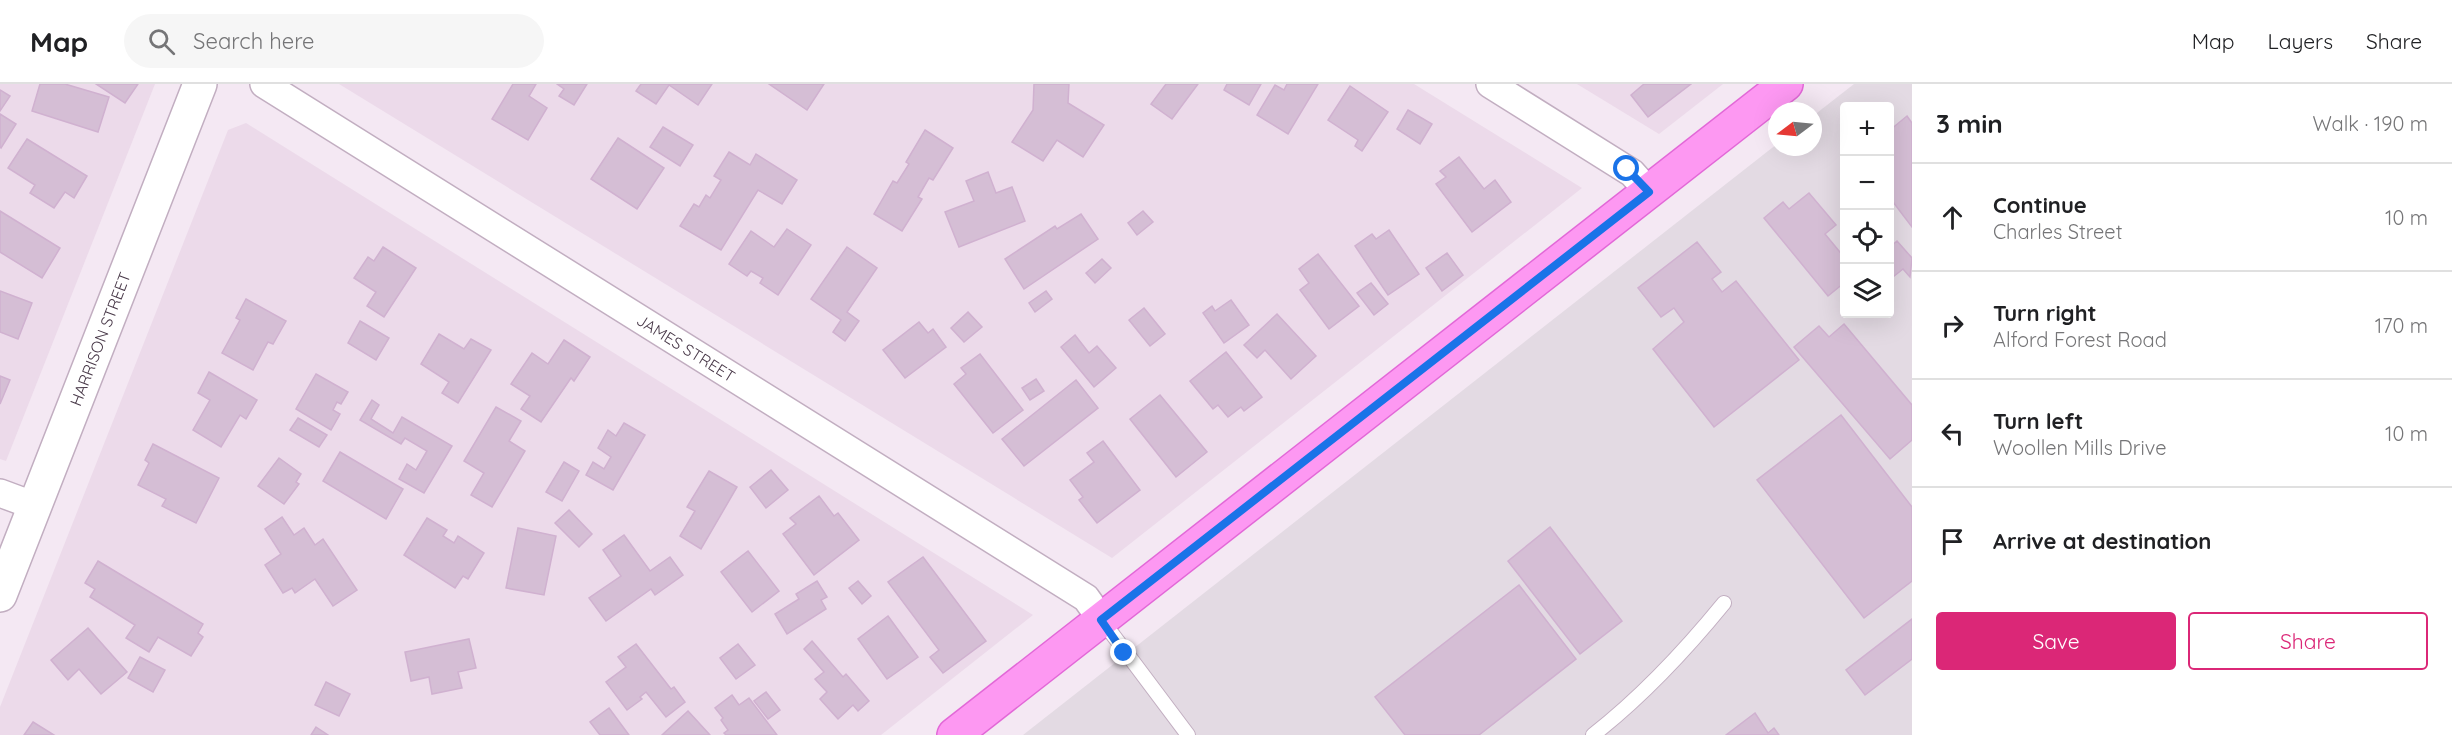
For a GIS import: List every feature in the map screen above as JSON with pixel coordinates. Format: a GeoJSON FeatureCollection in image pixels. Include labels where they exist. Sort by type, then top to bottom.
{"type":"FeatureCollection","features":[{"type":"Feature","properties":{"kind":"main road"},"geometry":{"type":"LineString","coordinates":[[954,735],[1786,84]]}},
{"type":"Feature","properties":{"kind":"street","name":"HARRISON STREET"},"geometry":{"type":"LineString","coordinates":[[0,595],[200,84]]}},
{"type":"Feature","properties":{"kind":"street","name":"JAMES STREET"},"geometry":{"type":"LineString","coordinates":[[264,84],[1086,598],[1101,620]]}},
{"type":"Feature","properties":{"kind":"street"},"geometry":{"type":"LineString","coordinates":[[1490,84],[1632,172],[1649,192]]}},
{"type":"Feature","properties":{"kind":"street"},"geometry":{"type":"LineString","coordinates":[[0,493],[35,506]]}},
{"type":"Feature","properties":{"kind":"lane"},"geometry":{"type":"LineString","coordinates":[[1593,735],[1632,704],[1683,655],[1725,603]]}},
{"type":"Feature","properties":{"kind":"lane"},"geometry":{"type":"LineString","coordinates":[[1101,620],[1188,735]]}},
{"type":"Feature","properties":{"kind":"shaded area"},"geometry":{"type":"Polygon","coordinates":[[[0,84],[155,84],[6,461],[0,459],[0,84]]]}},
{"type":"Feature","properties":{"kind":"shaded area"},"geometry":{"type":"Polygon","coordinates":[[[339,84],[1414,84],[1582,188],[1112,558],[339,84]]]}},
{"type":"Feature","properties":{"kind":"shaded area"},"geometry":{"type":"Polygon","coordinates":[[[1577,84],[1723,84],[1659,134],[1577,84]]]}},
{"type":"Feature","properties":{"kind":"shaded area"},"geometry":{"type":"Polygon","coordinates":[[[1854,84],[1912,84],[1912,735],[1023,735],[1768,151],[1768,156],[1822,156],[1822,109],[1854,84]]]}},
{"type":"Feature","properties":{"kind":"shaded area"},"geometry":{"type":"Polygon","coordinates":[[[246,123],[1033,615],[881,735],[0,735],[0,707],[228,130],[246,123]]]}},
{"type":"Feature","properties":{"kind":"building"},"geometry":{"type":"Polygon","coordinates":[[[40,84],[65,84],[109,97],[98,132],[32,111],[40,84]]]}},
{"type":"Feature","properties":{"kind":"building"},"geometry":{"type":"Polygon","coordinates":[[[96,84],[138,84],[125,103],[96,84]]]}},
{"type":"Feature","properties":{"kind":"building"},"geometry":{"type":"Polygon","coordinates":[[[513,84],[536,84],[529,96],[547,108],[528,140],[492,119],[513,84]]]}},
{"type":"Feature","properties":{"kind":"building"},"geometry":{"type":"Polygon","coordinates":[[[557,84],[587,84],[574,105],[559,96],[564,89],[557,84]]]}},
{"type":"Feature","properties":{"kind":"building"},"geometry":{"type":"Polygon","coordinates":[[[641,84],[712,84],[698,105],[669,85],[656,104],[636,91],[641,84]]]}},
{"type":"Feature","properties":{"kind":"building"},"geometry":{"type":"Polygon","coordinates":[[[769,84],[824,84],[807,110],[769,84]]]}},
{"type":"Feature","properties":{"kind":"building"},"geometry":{"type":"Polygon","coordinates":[[[1034,84],[1069,84],[1068,103],[1104,125],[1083,157],[1057,140],[1043,161],[1012,142],[1033,110],[1034,84]]]}},
{"type":"Feature","properties":{"kind":"building"},"geometry":{"type":"Polygon","coordinates":[[[1166,84],[1198,84],[1172,119],[1151,104],[1166,84]]]}},
{"type":"Feature","properties":{"kind":"building"},"geometry":{"type":"Polygon","coordinates":[[[1227,84],[1261,84],[1249,105],[1224,90],[1227,84]]]}},
{"type":"Feature","properties":{"kind":"building"},"geometry":{"type":"Polygon","coordinates":[[[1287,84],[1318,84],[1288,134],[1257,115],[1275,85],[1284,90],[1287,84]]]}},
{"type":"Feature","properties":{"kind":"building"},"geometry":{"type":"Polygon","coordinates":[[[1644,84],[1691,84],[1648,117],[1631,95],[1644,84]]]}},
{"type":"Feature","properties":{"kind":"building"},"geometry":{"type":"Polygon","coordinates":[[[1350,86],[1388,112],[1362,151],[1355,146],[1358,140],[1328,120],[1350,86]]]}},
{"type":"Feature","properties":{"kind":"building"},"geometry":{"type":"Polygon","coordinates":[[[0,90],[10,96],[0,111],[0,90]]]}},
{"type":"Feature","properties":{"kind":"building"},"geometry":{"type":"Polygon","coordinates":[[[1408,110],[1432,124],[1420,144],[1397,129],[1408,110]]]}},
{"type":"Feature","properties":{"kind":"building"},"geometry":{"type":"Polygon","coordinates":[[[0,114],[16,124],[1,148],[0,147],[0,114]]]}},
{"type":"Feature","properties":{"kind":"building"},"geometry":{"type":"Polygon","coordinates":[[[1907,116],[1912,123],[1912,227],[1894,203],[1894,127],[1907,116]]]}},
{"type":"Feature","properties":{"kind":"building"},"geometry":{"type":"Polygon","coordinates":[[[663,127],[693,145],[680,166],[650,147],[663,127]]]}},
{"type":"Feature","properties":{"kind":"building"},"geometry":{"type":"Polygon","coordinates":[[[925,130],[953,148],[933,180],[929,178],[918,197],[922,199],[902,231],[874,214],[893,181],[897,183],[909,164],[906,162],[925,130]]]}},
{"type":"Feature","properties":{"kind":"building"},"geometry":{"type":"Polygon","coordinates":[[[618,138],[664,168],[637,209],[591,179],[618,138]]]}},
{"type":"Feature","properties":{"kind":"building"},"geometry":{"type":"Polygon","coordinates":[[[27,139],[87,176],[74,198],[65,192],[54,208],[30,193],[35,185],[8,168],[27,139]]]}},
{"type":"Feature","properties":{"kind":"building"},"geometry":{"type":"Polygon","coordinates":[[[729,152],[750,165],[756,154],[797,180],[782,204],[758,190],[721,250],[680,226],[694,204],[699,207],[706,195],[710,198],[721,180],[714,176],[729,152]]]}},
{"type":"Feature","properties":{"kind":"building"},"geometry":{"type":"Polygon","coordinates":[[[1459,157],[1484,189],[1495,180],[1511,202],[1472,232],[1436,184],[1446,177],[1440,171],[1459,157]]]}},
{"type":"Feature","properties":{"kind":"building"},"geometry":{"type":"Polygon","coordinates":[[[988,172],[996,193],[1012,187],[1025,221],[959,247],[945,212],[974,201],[966,181],[988,172]]]}},
{"type":"Feature","properties":{"kind":"building"},"geometry":{"type":"Polygon","coordinates":[[[1809,193],[1836,225],[1825,234],[1840,252],[1840,286],[1828,296],[1764,218],[1783,202],[1789,209],[1809,193]]]}},
{"type":"Feature","properties":{"kind":"building"},"geometry":{"type":"Polygon","coordinates":[[[0,211],[60,248],[42,278],[0,252],[0,211]]]}},
{"type":"Feature","properties":{"kind":"building"},"geometry":{"type":"Polygon","coordinates":[[[1143,211],[1153,222],[1137,235],[1128,223],[1143,211]]]}},
{"type":"Feature","properties":{"kind":"building"},"geometry":{"type":"Polygon","coordinates":[[[1081,214],[1098,239],[1024,289],[1005,259],[1055,226],[1057,229],[1081,214]]]}},
{"type":"Feature","properties":{"kind":"building"},"geometry":{"type":"Polygon","coordinates":[[[787,229],[811,245],[778,295],[760,283],[763,278],[751,271],[747,276],[729,264],[751,231],[774,247],[787,229]]]}},
{"type":"Feature","properties":{"kind":"building"},"geometry":{"type":"Polygon","coordinates":[[[1389,230],[1419,274],[1388,295],[1355,246],[1372,234],[1376,239],[1389,230]]]}},
{"type":"Feature","properties":{"kind":"building"},"geometry":{"type":"Polygon","coordinates":[[[1897,241],[1912,258],[1910,277],[1903,269],[1894,276],[1894,244],[1897,241]]]}},
{"type":"Feature","properties":{"kind":"building"},"geometry":{"type":"Polygon","coordinates":[[[1697,242],[1721,272],[1712,279],[1722,292],[1736,281],[1799,360],[1714,427],[1653,349],[1684,322],[1674,308],[1661,317],[1638,288],[1697,242]]]}},
{"type":"Feature","properties":{"kind":"building"},"geometry":{"type":"Polygon","coordinates":[[[383,247],[416,268],[384,317],[367,306],[376,292],[354,278],[368,257],[374,261],[383,247]]]}},
{"type":"Feature","properties":{"kind":"building"},"geometry":{"type":"Polygon","coordinates":[[[847,247],[877,268],[847,312],[859,321],[845,341],[833,332],[841,320],[811,299],[847,247]]]}},
{"type":"Feature","properties":{"kind":"building"},"geometry":{"type":"Polygon","coordinates":[[[1447,253],[1463,275],[1442,291],[1426,268],[1447,253]]]}},
{"type":"Feature","properties":{"kind":"building"},"geometry":{"type":"Polygon","coordinates":[[[1318,254],[1359,306],[1329,329],[1300,290],[1309,283],[1299,269],[1318,254]]]}},
{"type":"Feature","properties":{"kind":"building"},"geometry":{"type":"Polygon","coordinates":[[[1102,259],[1111,268],[1095,283],[1086,273],[1102,259]]]}},
{"type":"Feature","properties":{"kind":"building"},"geometry":{"type":"Polygon","coordinates":[[[1371,283],[1388,304],[1374,315],[1357,293],[1371,283]]]}},
{"type":"Feature","properties":{"kind":"building"},"geometry":{"type":"Polygon","coordinates":[[[0,291],[32,303],[18,339],[0,332],[0,291]]]}},
{"type":"Feature","properties":{"kind":"building"},"geometry":{"type":"Polygon","coordinates":[[[1046,291],[1052,299],[1035,312],[1029,303],[1046,291]]]}},
{"type":"Feature","properties":{"kind":"building"},"geometry":{"type":"Polygon","coordinates":[[[246,299],[286,321],[273,344],[268,342],[253,370],[222,353],[240,320],[236,318],[246,299]]]}},
{"type":"Feature","properties":{"kind":"building"},"geometry":{"type":"Polygon","coordinates":[[[1231,300],[1249,325],[1224,343],[1203,313],[1212,306],[1215,311],[1231,300]]]}},
{"type":"Feature","properties":{"kind":"building"},"geometry":{"type":"Polygon","coordinates":[[[1144,308],[1165,334],[1150,346],[1129,320],[1144,308]]]}},
{"type":"Feature","properties":{"kind":"building"},"geometry":{"type":"Polygon","coordinates":[[[968,312],[982,327],[964,342],[951,328],[968,312]]]}},
{"type":"Feature","properties":{"kind":"building"},"geometry":{"type":"Polygon","coordinates":[[[1277,314],[1316,356],[1291,379],[1265,350],[1257,358],[1244,345],[1277,314]]]}},
{"type":"Feature","properties":{"kind":"building"},"geometry":{"type":"Polygon","coordinates":[[[360,321],[389,338],[376,360],[348,343],[360,321]]]}},
{"type":"Feature","properties":{"kind":"building"},"geometry":{"type":"Polygon","coordinates":[[[919,322],[928,333],[933,329],[946,347],[905,378],[883,350],[919,322]]]}},
{"type":"Feature","properties":{"kind":"building"},"geometry":{"type":"Polygon","coordinates":[[[1844,324],[1912,405],[1912,440],[1890,459],[1794,347],[1819,326],[1829,337],[1844,324]]]}},
{"type":"Feature","properties":{"kind":"building"},"geometry":{"type":"Polygon","coordinates":[[[439,334],[464,349],[471,339],[491,350],[458,403],[442,393],[449,382],[421,364],[439,334]]]}},
{"type":"Feature","properties":{"kind":"building"},"geometry":{"type":"Polygon","coordinates":[[[1075,335],[1089,353],[1097,346],[1116,368],[1094,387],[1061,347],[1075,335]]]}},
{"type":"Feature","properties":{"kind":"building"},"geometry":{"type":"Polygon","coordinates":[[[564,340],[590,357],[574,381],[571,378],[541,422],[521,409],[530,396],[511,384],[532,353],[548,364],[564,340]]]}},
{"type":"Feature","properties":{"kind":"building"},"geometry":{"type":"Polygon","coordinates":[[[1226,352],[1262,397],[1244,411],[1241,407],[1228,417],[1218,405],[1213,409],[1190,381],[1226,352]]]}},
{"type":"Feature","properties":{"kind":"building"},"geometry":{"type":"Polygon","coordinates":[[[980,354],[1023,410],[993,433],[954,384],[966,374],[961,368],[980,354]]]}},
{"type":"Feature","properties":{"kind":"building"},"geometry":{"type":"Polygon","coordinates":[[[209,372],[257,400],[246,419],[240,415],[221,447],[193,430],[210,400],[198,393],[209,372]]]}},
{"type":"Feature","properties":{"kind":"building"},"geometry":{"type":"Polygon","coordinates":[[[316,374],[348,392],[341,404],[337,402],[333,410],[340,414],[331,430],[296,409],[316,374]]]}},
{"type":"Feature","properties":{"kind":"building"},"geometry":{"type":"Polygon","coordinates":[[[0,376],[10,380],[0,404],[0,376]]]}},
{"type":"Feature","properties":{"kind":"building"},"geometry":{"type":"Polygon","coordinates":[[[1036,379],[1044,391],[1030,400],[1022,388],[1036,379]]]}},
{"type":"Feature","properties":{"kind":"building"},"geometry":{"type":"Polygon","coordinates":[[[1076,380],[1098,408],[1024,466],[1002,439],[1076,380]]]}},
{"type":"Feature","properties":{"kind":"building"},"geometry":{"type":"Polygon","coordinates":[[[1160,395],[1207,452],[1176,477],[1130,419],[1160,395]]]}},
{"type":"Feature","properties":{"kind":"building"},"geometry":{"type":"Polygon","coordinates":[[[372,400],[379,405],[371,419],[393,433],[402,417],[452,446],[424,493],[399,479],[407,464],[416,470],[427,451],[405,438],[401,444],[360,420],[372,400]]]}},
{"type":"Feature","properties":{"kind":"building"},"geometry":{"type":"Polygon","coordinates":[[[496,407],[521,421],[509,441],[525,451],[492,507],[471,495],[484,473],[464,461],[496,407]]]}},
{"type":"Feature","properties":{"kind":"building"},"geometry":{"type":"Polygon","coordinates":[[[1841,415],[1912,507],[1912,581],[1864,618],[1757,480],[1841,415]]]}},
{"type":"Feature","properties":{"kind":"building"},"geometry":{"type":"Polygon","coordinates":[[[298,418],[327,435],[319,447],[290,430],[298,418]]]}},
{"type":"Feature","properties":{"kind":"building"},"geometry":{"type":"Polygon","coordinates":[[[624,423],[645,435],[613,490],[586,475],[593,462],[604,469],[611,457],[598,448],[608,430],[616,436],[624,423]]]}},
{"type":"Feature","properties":{"kind":"building"},"geometry":{"type":"Polygon","coordinates":[[[1103,441],[1140,490],[1097,523],[1079,500],[1083,497],[1070,480],[1094,462],[1087,453],[1103,441]]]}},
{"type":"Feature","properties":{"kind":"building"},"geometry":{"type":"Polygon","coordinates":[[[153,444],[219,478],[196,523],[162,506],[166,499],[138,485],[149,463],[145,460],[153,444]]]}},
{"type":"Feature","properties":{"kind":"building"},"geometry":{"type":"Polygon","coordinates":[[[340,452],[403,489],[386,519],[323,481],[340,452]]]}},
{"type":"Feature","properties":{"kind":"building"},"geometry":{"type":"Polygon","coordinates":[[[279,458],[301,474],[296,482],[299,484],[284,504],[258,486],[279,458]]]}},
{"type":"Feature","properties":{"kind":"building"},"geometry":{"type":"Polygon","coordinates":[[[564,462],[579,471],[562,501],[546,492],[564,462]]]}},
{"type":"Feature","properties":{"kind":"building"},"geometry":{"type":"Polygon","coordinates":[[[771,470],[788,490],[766,508],[750,487],[771,470]]]}},
{"type":"Feature","properties":{"kind":"building"},"geometry":{"type":"Polygon","coordinates":[[[709,471],[737,487],[701,549],[680,536],[695,511],[687,507],[709,471]]]}},
{"type":"Feature","properties":{"kind":"building"},"geometry":{"type":"Polygon","coordinates":[[[819,496],[834,516],[838,513],[859,540],[814,575],[783,534],[796,524],[790,518],[819,496]]]}},
{"type":"Feature","properties":{"kind":"building"},"geometry":{"type":"Polygon","coordinates":[[[569,510],[592,534],[579,547],[555,523],[569,510]]]}},
{"type":"Feature","properties":{"kind":"building"},"geometry":{"type":"Polygon","coordinates":[[[282,517],[294,535],[304,528],[315,545],[323,539],[357,590],[333,606],[315,579],[295,593],[292,588],[283,593],[265,565],[281,554],[265,529],[282,517]]]}},
{"type":"Feature","properties":{"kind":"building"},"geometry":{"type":"Polygon","coordinates":[[[427,518],[447,530],[443,536],[454,543],[458,536],[484,553],[468,579],[463,576],[455,588],[404,555],[427,518]]]}},
{"type":"Feature","properties":{"kind":"building"},"geometry":{"type":"Polygon","coordinates":[[[1550,527],[1622,621],[1580,654],[1508,561],[1550,527]]]}},
{"type":"Feature","properties":{"kind":"building"},"geometry":{"type":"Polygon","coordinates":[[[518,528],[556,536],[544,595],[506,588],[518,528]]]}},
{"type":"Feature","properties":{"kind":"building"},"geometry":{"type":"Polygon","coordinates":[[[624,535],[650,571],[670,557],[683,575],[655,595],[651,589],[606,621],[589,598],[621,576],[603,550],[624,535]]]}},
{"type":"Feature","properties":{"kind":"building"},"geometry":{"type":"Polygon","coordinates":[[[748,551],[779,591],[752,612],[721,572],[748,551]]]}},
{"type":"Feature","properties":{"kind":"building"},"geometry":{"type":"Polygon","coordinates":[[[923,557],[986,641],[943,673],[930,657],[939,650],[888,582],[923,557]]]}},
{"type":"Feature","properties":{"kind":"building"},"geometry":{"type":"Polygon","coordinates":[[[98,561],[203,624],[198,633],[203,637],[191,656],[158,637],[149,652],[126,638],[135,625],[90,597],[95,589],[85,583],[98,561]]]}},
{"type":"Feature","properties":{"kind":"building"},"geometry":{"type":"Polygon","coordinates":[[[817,581],[827,597],[821,600],[826,609],[787,634],[775,614],[799,599],[796,594],[817,581]]]}},
{"type":"Feature","properties":{"kind":"building"},"geometry":{"type":"Polygon","coordinates":[[[858,581],[871,596],[862,604],[849,588],[858,581]]]}},
{"type":"Feature","properties":{"kind":"building"},"geometry":{"type":"Polygon","coordinates":[[[1519,585],[1576,659],[1479,735],[1405,735],[1375,697],[1519,585]]]}},
{"type":"Feature","properties":{"kind":"building"},"geometry":{"type":"Polygon","coordinates":[[[888,616],[918,657],[887,679],[858,639],[888,616]]]}},
{"type":"Feature","properties":{"kind":"building"},"geometry":{"type":"Polygon","coordinates":[[[1912,619],[1912,659],[1865,695],[1846,670],[1912,619]]]}},
{"type":"Feature","properties":{"kind":"building"},"geometry":{"type":"Polygon","coordinates":[[[88,628],[127,672],[101,694],[79,669],[68,680],[51,660],[88,628]]]}},
{"type":"Feature","properties":{"kind":"building"},"geometry":{"type":"Polygon","coordinates":[[[469,639],[476,668],[458,672],[462,688],[432,694],[429,677],[411,681],[405,652],[469,639]]]}},
{"type":"Feature","properties":{"kind":"building"},"geometry":{"type":"Polygon","coordinates":[[[812,641],[843,677],[846,674],[869,701],[858,711],[853,705],[838,719],[820,699],[827,692],[815,679],[824,672],[804,649],[812,641]]]}},
{"type":"Feature","properties":{"kind":"building"},"geometry":{"type":"Polygon","coordinates":[[[636,644],[671,689],[674,687],[685,702],[666,717],[646,692],[640,697],[642,699],[627,710],[606,682],[626,667],[618,657],[636,644]]]}},
{"type":"Feature","properties":{"kind":"building"},"geometry":{"type":"Polygon","coordinates":[[[738,644],[755,665],[736,679],[720,658],[738,644]]]}},
{"type":"Feature","properties":{"kind":"building"},"geometry":{"type":"Polygon","coordinates":[[[140,657],[165,670],[153,692],[128,678],[140,657]]]}},
{"type":"Feature","properties":{"kind":"building"},"geometry":{"type":"Polygon","coordinates":[[[326,682],[350,694],[339,716],[315,705],[326,682]]]}},
{"type":"Feature","properties":{"kind":"building"},"geometry":{"type":"Polygon","coordinates":[[[766,692],[780,710],[768,719],[754,701],[766,692]]]}},
{"type":"Feature","properties":{"kind":"building"},"geometry":{"type":"Polygon","coordinates":[[[732,695],[739,705],[749,698],[777,735],[726,735],[724,733],[728,730],[721,720],[723,718],[715,708],[732,695]]]}},
{"type":"Feature","properties":{"kind":"building"},"geometry":{"type":"Polygon","coordinates":[[[609,708],[629,735],[600,735],[590,722],[609,708]]]}},
{"type":"Feature","properties":{"kind":"building"},"geometry":{"type":"Polygon","coordinates":[[[688,711],[710,735],[662,735],[688,711]]]}},
{"type":"Feature","properties":{"kind":"building"},"geometry":{"type":"Polygon","coordinates":[[[1755,713],[1768,733],[1774,728],[1779,735],[1726,735],[1755,713]]]}},
{"type":"Feature","properties":{"kind":"building"},"geometry":{"type":"Polygon","coordinates":[[[33,722],[54,735],[24,735],[33,722]]]}},
{"type":"Feature","properties":{"kind":"building"},"geometry":{"type":"Polygon","coordinates":[[[316,727],[328,735],[311,735],[316,727]]]}},
{"type":"Feature","properties":{"kind":"route"},"geometry":{"type":"LineString","coordinates":[[1124,653],[1101,620],[1649,192],[1627,169]]}}]}
